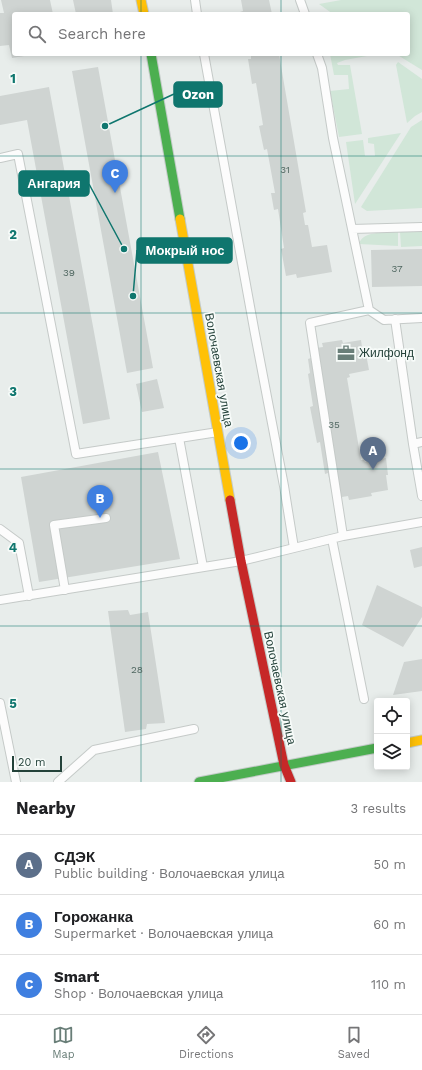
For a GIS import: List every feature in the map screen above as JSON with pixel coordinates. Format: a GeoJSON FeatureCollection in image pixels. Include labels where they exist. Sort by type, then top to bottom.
{"type":"FeatureCollection","features":[{"type":"Feature","properties":{"kind":"street"},"geometry":{"type":"LineString","coordinates":[[141,0],[144,12]]}},
{"type":"Feature","properties":{"kind":"street","name":"Волочаевская улица"},"geometry":{"type":"LineString","coordinates":[[151,56],[241,561],[284,765],[291,782]]}},
{"type":"Feature","properties":{"kind":"street"},"geometry":{"type":"LineString","coordinates":[[410,742],[422,740]]}},
{"type":"Feature","properties":{"kind":"street"},"geometry":{"type":"LineString","coordinates":[[199,782],[216,780],[284,765],[374,749]]}},
{"type":"Feature","properties":{"kind":"lane"},"geometry":{"type":"LineString","coordinates":[[195,0],[197,12]]}},
{"type":"Feature","properties":{"kind":"lane"},"geometry":{"type":"LineString","coordinates":[[300,0],[304,12]]}},
{"type":"Feature","properties":{"kind":"lane"},"geometry":{"type":"LineString","coordinates":[[204,56],[256,342],[284,486],[294,548]]}},
{"type":"Feature","properties":{"kind":"lane"},"geometry":{"type":"LineString","coordinates":[[318,56],[322,68],[333,138],[369,310],[384,320],[422,318]]}},
{"type":"Feature","properties":{"kind":"lane"},"geometry":{"type":"LineString","coordinates":[[0,158],[18,154],[76,454],[218,432]]}},
{"type":"Feature","properties":{"kind":"lane"},"geometry":{"type":"LineString","coordinates":[[352,229],[422,227]]}},
{"type":"Feature","properties":{"kind":"lane"},"geometry":{"type":"LineString","coordinates":[[344,536],[310,323],[369,310]]}},
{"type":"Feature","properties":{"kind":"lane"},"geometry":{"type":"LineString","coordinates":[[395,320],[422,496]]}},
{"type":"Feature","properties":{"kind":"lane"},"geometry":{"type":"LineString","coordinates":[[179,438],[203,567]]}},
{"type":"Feature","properties":{"kind":"lane"},"geometry":{"type":"LineString","coordinates":[[413,444],[422,442]]}},
{"type":"Feature","properties":{"kind":"lane"},"geometry":{"type":"LineString","coordinates":[[66,590],[54,525],[106,518]]}},
{"type":"Feature","properties":{"kind":"lane"},"geometry":{"type":"LineString","coordinates":[[0,600],[241,561],[344,536],[422,522]]}},
{"type":"Feature","properties":{"kind":"lane"},"geometry":{"type":"LineString","coordinates":[[0,529],[19,543],[29,596]]}},
{"type":"Feature","properties":{"kind":"lane"},"geometry":{"type":"LineString","coordinates":[[332,539],[364,699]]}},
{"type":"Feature","properties":{"kind":"lane"},"geometry":{"type":"LineString","coordinates":[[0,703],[16,782]]}},
{"type":"Feature","properties":{"kind":"lane"},"geometry":{"type":"LineString","coordinates":[[58,782],[94,750],[194,729]]}},
{"type":"Feature","properties":{"kind":"green space"},"geometry":{"type":"Polygon","coordinates":[[[341,0],[422,0],[422,70],[399,56],[410,56],[410,12],[330,12],[319,4],[341,0]]]}},
{"type":"Feature","properties":{"kind":"green space"},"geometry":{"type":"Polygon","coordinates":[[[330,56],[367,56],[337,63],[338,65],[350,65],[362,134],[339,137],[330,91],[349,89],[348,75],[334,75],[330,56]]]}},
{"type":"Feature","properties":{"kind":"green space"},"geometry":{"type":"Polygon","coordinates":[[[398,62],[422,79],[422,112],[407,123],[396,65],[398,62]]]}},
{"type":"Feature","properties":{"kind":"green space"},"geometry":{"type":"Polygon","coordinates":[[[422,120],[422,208],[367,211],[361,207],[411,127],[422,120]]]}},
{"type":"Feature","properties":{"kind":"green space"},"geometry":{"type":"Polygon","coordinates":[[[401,133],[355,204],[346,142],[363,140],[365,156],[375,156],[374,144],[368,143],[368,138],[401,133]]]}},
{"type":"Feature","properties":{"kind":"green space"},"geometry":{"type":"Polygon","coordinates":[[[398,232],[398,246],[359,244],[365,236],[370,234],[398,232]]]}},
{"type":"Feature","properties":{"kind":"green space"},"geometry":{"type":"Polygon","coordinates":[[[400,232],[422,232],[422,246],[401,247],[400,232]]]}},
{"type":"Feature","properties":{"kind":"building"},"geometry":{"type":"Polygon","coordinates":[[[1,0],[50,0],[53,12],[12,12],[12,56],[24,56],[12,58],[9,45],[0,46],[0,13],[4,13],[1,0]]]}},
{"type":"Feature","properties":{"kind":"building"},"geometry":{"type":"Polygon","coordinates":[[[73,0],[111,0],[113,12],[76,12],[73,0]]]}},
{"type":"Feature","properties":{"kind":"building"},"geometry":{"type":"Polygon","coordinates":[[[241,0],[269,0],[272,12],[240,12],[243,11],[241,0]]]}},
{"type":"Feature","properties":{"kind":"building"},"geometry":{"type":"Polygon","coordinates":[[[251,56],[279,56],[306,212],[303,213],[305,225],[308,225],[312,247],[327,245],[332,272],[297,278],[296,274],[286,276],[281,249],[284,248],[278,209],[274,210],[271,193],[275,193],[267,149],[264,150],[259,126],[263,125],[256,83],[252,84],[248,59],[251,59],[251,56]]]}},
{"type":"Feature","properties":{"kind":"building"},"geometry":{"type":"Polygon","coordinates":[[[98,67],[153,368],[127,373],[72,71],[98,67]]]}},
{"type":"Feature","properties":{"kind":"building"},"geometry":{"type":"Polygon","coordinates":[[[49,87],[110,419],[83,424],[27,120],[0,125],[0,96],[49,87]]]}},
{"type":"Feature","properties":{"kind":"building"},"geometry":{"type":"Polygon","coordinates":[[[422,249],[422,286],[372,287],[371,250],[422,249]]]}},
{"type":"Feature","properties":{"kind":"building"},"geometry":{"type":"Polygon","coordinates":[[[342,340],[343,343],[361,340],[363,354],[366,354],[369,370],[349,374],[350,377],[347,378],[361,460],[364,460],[365,462],[386,458],[388,475],[386,475],[388,490],[371,493],[372,496],[349,500],[348,496],[336,498],[334,488],[331,489],[328,473],[325,474],[320,442],[317,443],[310,407],[313,406],[308,374],[310,373],[308,359],[311,358],[309,349],[323,347],[322,343],[342,340]]]}},
{"type":"Feature","properties":{"kind":"building"},"geometry":{"type":"Polygon","coordinates":[[[157,379],[164,408],[142,412],[136,384],[157,379]]]}},
{"type":"Feature","properties":{"kind":"building"},"geometry":{"type":"Polygon","coordinates":[[[158,452],[180,559],[39,582],[21,477],[158,452]]]}},
{"type":"Feature","properties":{"kind":"building"},"geometry":{"type":"Polygon","coordinates":[[[422,547],[422,566],[414,568],[410,550],[422,547]]]}},
{"type":"Feature","properties":{"kind":"building"},"geometry":{"type":"Polygon","coordinates":[[[377,585],[422,607],[422,617],[403,647],[362,625],[377,585]]]}},
{"type":"Feature","properties":{"kind":"building"},"geometry":{"type":"Polygon","coordinates":[[[128,610],[130,615],[148,612],[165,723],[147,724],[146,729],[125,732],[108,611],[128,610]]]}},
{"type":"Feature","properties":{"kind":"building"},"geometry":{"type":"Polygon","coordinates":[[[422,659],[422,691],[393,695],[404,662],[422,659]]]}},
{"type":"Feature","properties":{"kind":"traffic: fast"},"geometry":{"type":"LineString","coordinates":[[151,56],[180,219]]}},
{"type":"Feature","properties":{"kind":"traffic: fast"},"geometry":{"type":"LineString","coordinates":[[199,782],[374,749]]}},
{"type":"Feature","properties":{"kind":"traffic: slow"},"geometry":{"type":"LineString","coordinates":[[141,0],[144,12]]}},
{"type":"Feature","properties":{"kind":"traffic: slow"},"geometry":{"type":"LineString","coordinates":[[180,219],[230,500]]}},
{"type":"Feature","properties":{"kind":"traffic: slow"},"geometry":{"type":"LineString","coordinates":[[410,742],[422,740]]}},
{"type":"Feature","properties":{"kind":"traffic: jam"},"geometry":{"type":"LineString","coordinates":[[230,500],[241,561],[284,765],[291,782]]}},
{"type":"Feature","properties":{"kind":"place","name":"Ozon"},"geometry":{"type":"Point","coordinates":[105,126]}},
{"type":"Feature","properties":{"kind":"place","name":"Smart"},"geometry":{"type":"Point","coordinates":[115,193]}},
{"type":"Feature","properties":{"kind":"place","name":"Ангария"},"geometry":{"type":"Point","coordinates":[124,249]}},
{"type":"Feature","properties":{"kind":"place","name":"Мокрый нос"},"geometry":{"type":"Point","coordinates":[133,296]}},
{"type":"Feature","properties":{"kind":"place","name":"Жилфонд"},"geometry":{"type":"Point","coordinates":[346,353]}},
{"type":"Feature","properties":{"kind":"place","name":"СДЭК"},"geometry":{"type":"Point","coordinates":[373,470]}},
{"type":"Feature","properties":{"kind":"place","name":"Горожанка"},"geometry":{"type":"Point","coordinates":[100,518]}}]}
